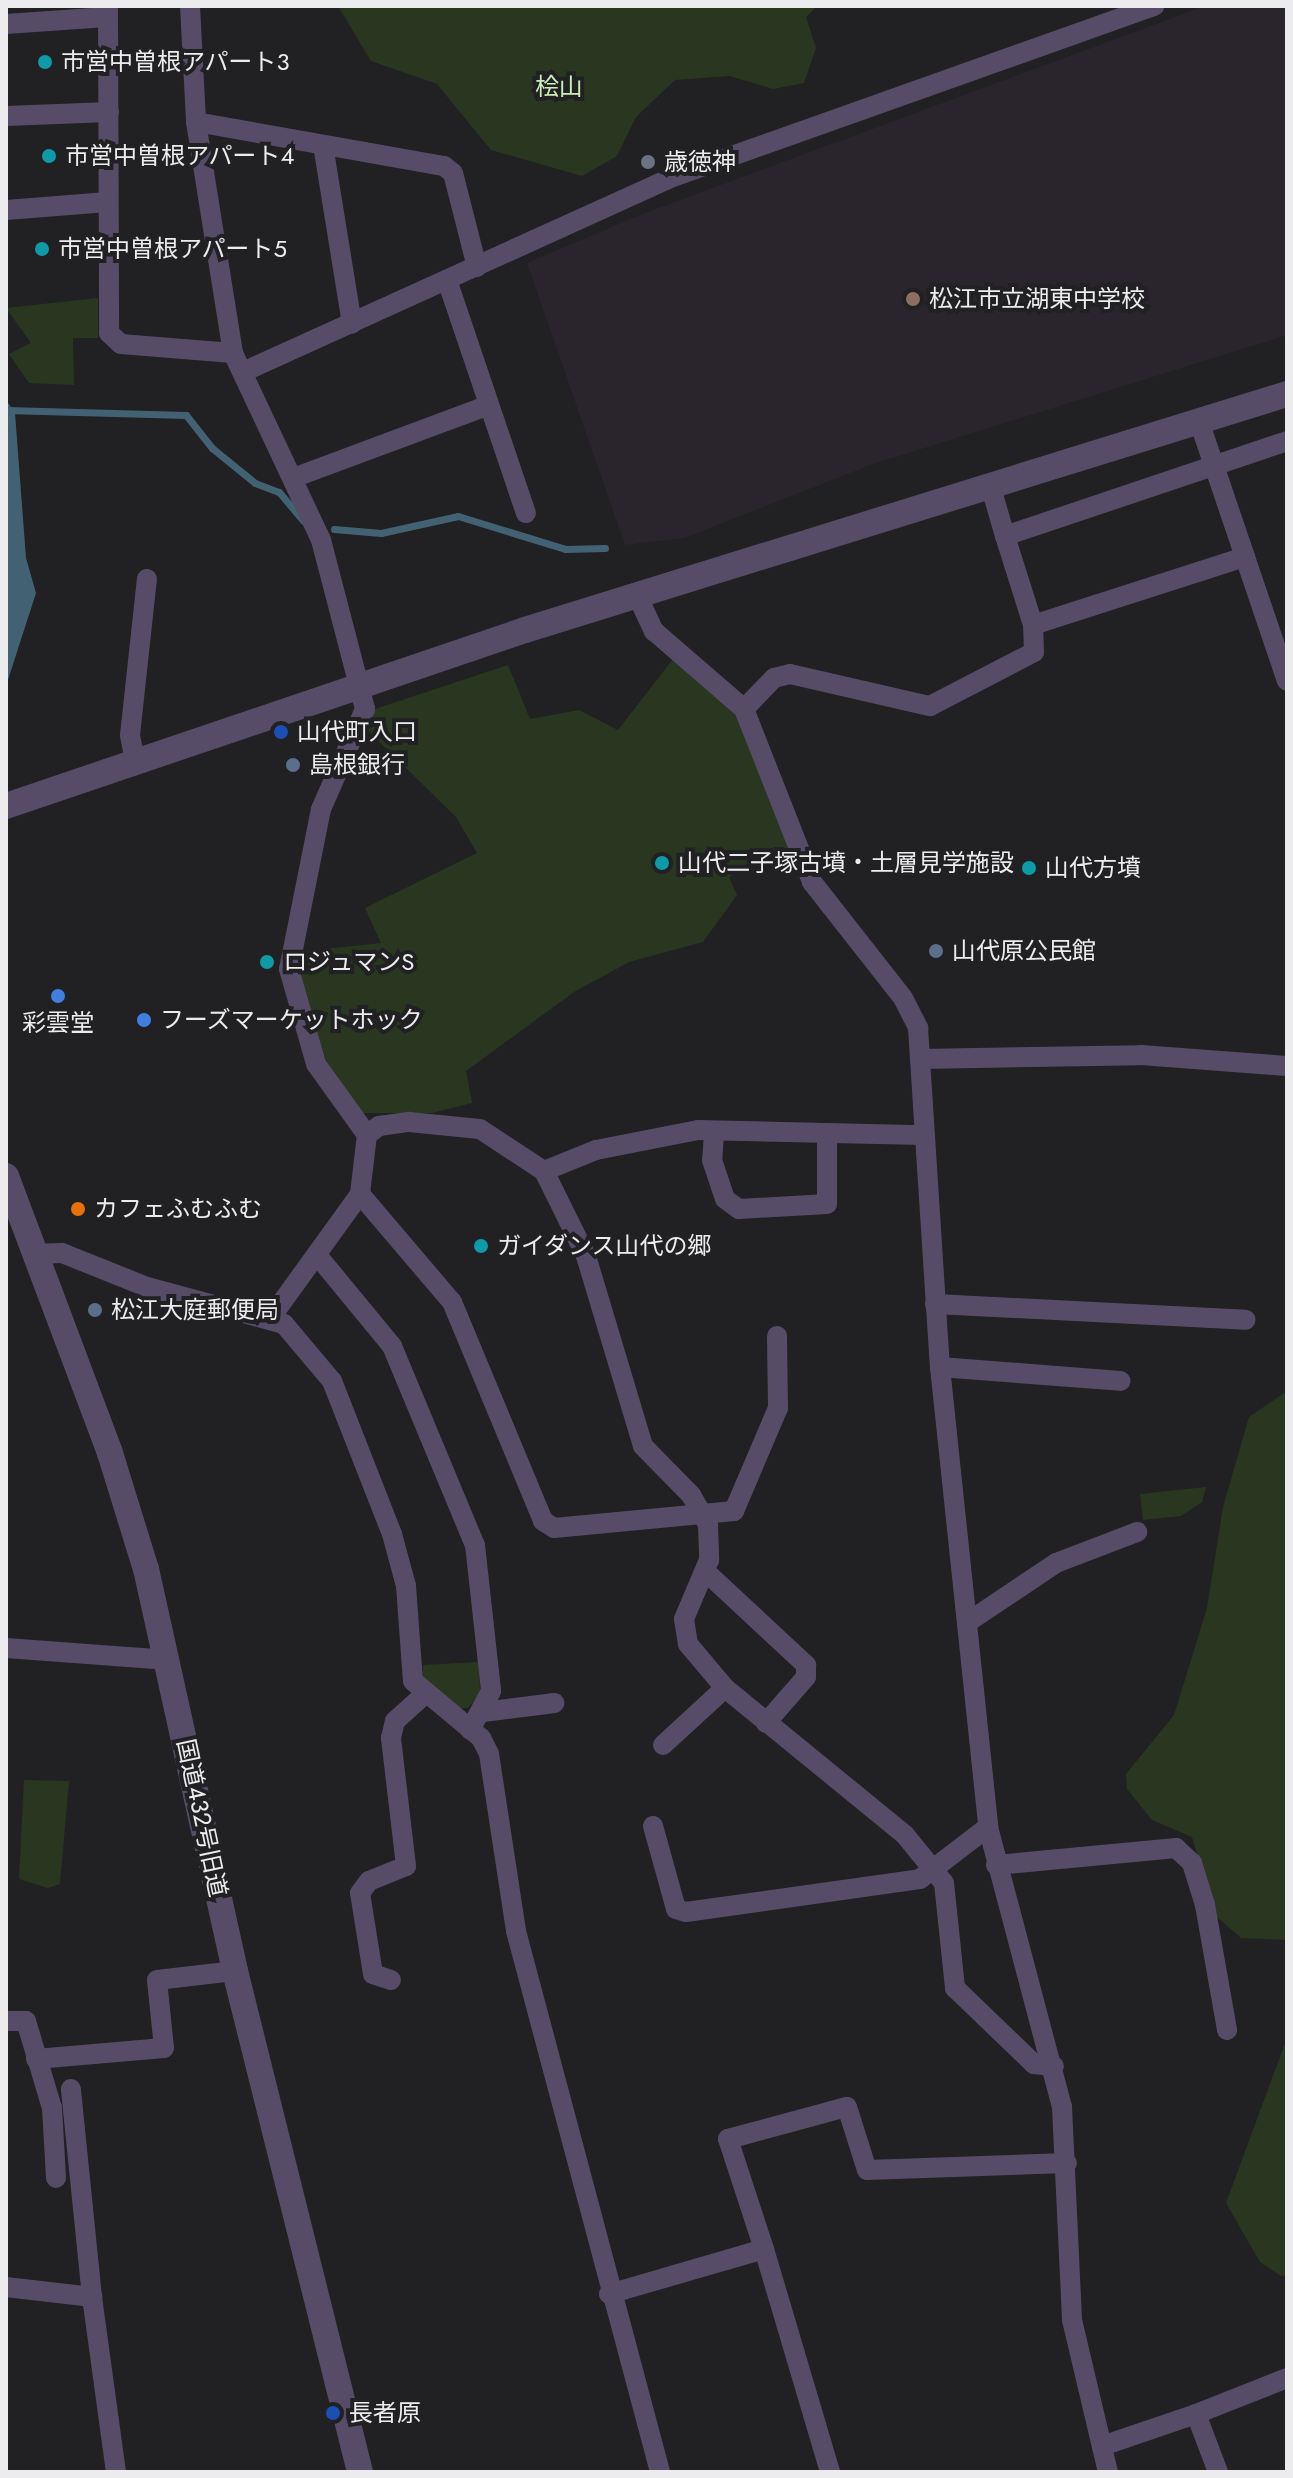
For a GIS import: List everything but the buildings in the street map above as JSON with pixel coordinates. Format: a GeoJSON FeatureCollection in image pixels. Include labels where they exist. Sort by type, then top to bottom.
{"type":"FeatureCollection","features":[{"type":"Feature","properties":{"kind":"street"},"geometry":{"type":"LineString","coordinates":[[190,6],[196,122],[233,353],[321,540],[358,684],[362,724],[321,809],[289,969],[299,1024],[316,1064],[367,1135],[360,1194],[270,1319]]}},
{"type":"Feature","properties":{"kind":"street"},"geometry":{"type":"LineString","coordinates":[[243,372],[670,178],[1154,6]]}},
{"type":"Feature","properties":{"kind":"street"},"geometry":{"type":"LineString","coordinates":[[6,24],[108,12],[107,327],[114,339],[233,353]]}},
{"type":"Feature","properties":{"kind":"street"},"geometry":{"type":"LineString","coordinates":[[6,116],[109,112]]}},
{"type":"Feature","properties":{"kind":"street"},"geometry":{"type":"LineString","coordinates":[[196,122],[444,166],[453,173],[477,267]]}},
{"type":"Feature","properties":{"kind":"street"},"geometry":{"type":"LineString","coordinates":[[323,145],[352,324]]}},
{"type":"Feature","properties":{"kind":"street"},"geometry":{"type":"LineString","coordinates":[[6,210],[108,202]]}},
{"type":"Feature","properties":{"kind":"street"},"geometry":{"type":"LineString","coordinates":[[447,280],[526,513]]}},
{"type":"Feature","properties":{"kind":"street"},"geometry":{"type":"LineString","coordinates":[[6,806],[358,684],[637,595],[992,491],[1287,394]]}},
{"type":"Feature","properties":{"kind":"street"},"geometry":{"type":"LineString","coordinates":[[293,478],[489,405]]}},
{"type":"Feature","properties":{"kind":"street"},"geometry":{"type":"LineString","coordinates":[[1200,424],[1287,681]]}},
{"type":"Feature","properties":{"kind":"street"},"geometry":{"type":"LineString","coordinates":[[1005,536],[1287,441]]}},
{"type":"Feature","properties":{"kind":"street"},"geometry":{"type":"LineString","coordinates":[[744,709],[774,678],[790,674],[930,706],[1034,652],[1033,625],[992,491]]}},
{"type":"Feature","properties":{"kind":"street"},"geometry":{"type":"LineString","coordinates":[[1033,625],[1245,557]]}},
{"type":"Feature","properties":{"kind":"street"},"geometry":{"type":"LineString","coordinates":[[135,761],[130,735],[147,579]]}},
{"type":"Feature","properties":{"kind":"street"},"geometry":{"type":"LineString","coordinates":[[637,595],[654,631],[744,709],[799,857],[903,998],[918,1028],[940,1367],[988,1827],[996,1865],[1054,2066],[1067,2163],[1072,2320],[1108,2472]]}},
{"type":"Feature","properties":{"kind":"street"},"geometry":{"type":"LineString","coordinates":[[920,1059],[1141,1055],[1287,1066]]}},
{"type":"Feature","properties":{"kind":"street"},"geometry":{"type":"LineString","coordinates":[[367,1135],[379,1126],[409,1122],[480,1129],[544,1171],[586,1256],[643,1446],[701,1508],[710,1535],[706,1572],[686,1611],[685,1634],[725,1688],[869,1801],[934,1870],[947,1892],[955,1988],[1034,2064],[1054,2066]]}},
{"type":"Feature","properties":{"kind":"street"},"geometry":{"type":"LineString","coordinates":[[544,1171],[624,1143],[698,1130],[714,1134],[924,1135]]}},
{"type":"Feature","properties":{"kind":"street"},"geometry":{"type":"LineString","coordinates":[[714,1134],[712,1160],[725,1199],[739,1209],[827,1204],[827,1133]]}},
{"type":"Feature","properties":{"kind":"street","name":"国道432号旧道"},"geometry":{"type":"LineString","coordinates":[[6,1176],[12,1208],[34,1254],[110,1453],[169,1660],[235,1971],[360,2472]]}},
{"type":"Feature","properties":{"kind":"street"},"geometry":{"type":"LineString","coordinates":[[360,1194],[452,1302],[543,1521],[563,1529],[701,1508],[734,1511],[778,1408],[777,1336]]}},
{"type":"Feature","properties":{"kind":"street"},"geometry":{"type":"LineString","coordinates":[[34,1254],[62,1253],[147,1287],[270,1319],[306,1344],[341,1398],[392,1534],[406,1586],[413,1681],[423,1696],[470,1730],[489,1754],[516,1931],[609,2294],[660,2472]]}},
{"type":"Feature","properties":{"kind":"street"},"geometry":{"type":"LineString","coordinates":[[317,1255],[392,1346],[475,1545],[491,1691],[483,1712],[470,1730]]}},
{"type":"Feature","properties":{"kind":"street"},"geometry":{"type":"LineString","coordinates":[[935,1304],[1246,1320]]}},
{"type":"Feature","properties":{"kind":"street"},"geometry":{"type":"LineString","coordinates":[[940,1367],[1120,1381]]}},
{"type":"Feature","properties":{"kind":"street"},"geometry":{"type":"LineString","coordinates":[[968,1622],[1056,1563],[1137,1532]]}},
{"type":"Feature","properties":{"kind":"street"},"geometry":{"type":"LineString","coordinates":[[706,1572],[806,1665],[806,1677],[766,1723]]}},
{"type":"Feature","properties":{"kind":"street"},"geometry":{"type":"LineString","coordinates":[[6,1648],[169,1660]]}},
{"type":"Feature","properties":{"kind":"street"},"geometry":{"type":"LineString","coordinates":[[663,1745],[725,1688]]}},
{"type":"Feature","properties":{"kind":"street"},"geometry":{"type":"LineString","coordinates":[[391,1980],[373,1974],[360,1893],[369,1881],[406,1866],[391,1738],[395,1721],[423,1696]]}},
{"type":"Feature","properties":{"kind":"street"},"geometry":{"type":"LineString","coordinates":[[483,1712],[554,1703]]}},
{"type":"Feature","properties":{"kind":"street"},"geometry":{"type":"LineString","coordinates":[[653,1826],[676,1909],[686,1912],[806,1899],[920,1879],[988,1827]]}},
{"type":"Feature","properties":{"kind":"street"},"geometry":{"type":"LineString","coordinates":[[996,1865],[1176,1848],[1192,1863],[1205,1905],[1227,2030]]}},
{"type":"Feature","properties":{"kind":"street"},"geometry":{"type":"LineString","coordinates":[[36,2059],[164,2048],[157,1980],[235,1971]]}},
{"type":"Feature","properties":{"kind":"street"},"geometry":{"type":"LineString","coordinates":[[6,2021],[26,2021],[52,2108],[56,2178]]}},
{"type":"Feature","properties":{"kind":"street"},"geometry":{"type":"LineString","coordinates":[[71,2089],[92,2297],[116,2472]]}},
{"type":"Feature","properties":{"kind":"street"},"geometry":{"type":"LineString","coordinates":[[830,2472],[728,2139],[847,2107],[867,2170],[1067,2163]]}},
{"type":"Feature","properties":{"kind":"street"},"geometry":{"type":"LineString","coordinates":[[609,2294],[764,2249]]}},
{"type":"Feature","properties":{"kind":"street"},"geometry":{"type":"LineString","coordinates":[[6,2287],[92,2297]]}},
{"type":"Feature","properties":{"kind":"street"},"geometry":{"type":"LineString","coordinates":[[1102,2446],[1287,2378]]}},
{"type":"Feature","properties":{"kind":"street"},"geometry":{"type":"LineString","coordinates":[[1196,2414],[1218,2472]]}},
{"type":"Feature","properties":{"kind":"shaded area","name":"松江市立湖東中学校"},"geometry":{"type":"Polygon","coordinates":[[[1205,6],[1287,6],[1287,335],[873,464],[684,538],[625,545],[527,263],[645,213],[1205,6]]]}},
{"type":"Feature","properties":{"kind":"green space","name":"桧山"},"geometry":{"type":"Polygon","coordinates":[[[338,6],[817,6],[806,17],[816,48],[804,83],[773,89],[730,76],[675,80],[636,117],[617,156],[582,176],[491,150],[437,84],[371,61],[338,6]]]}},
{"type":"Feature","properties":{"kind":"green space"},"geometry":{"type":"Polygon","coordinates":[[[98,298],[98,338],[73,338],[74,385],[29,383],[9,354],[31,343],[6,308],[98,298]]]}},
{"type":"Feature","properties":{"kind":"green space"},"geometry":{"type":"Polygon","coordinates":[[[673,659],[743,716],[791,848],[729,877],[737,895],[703,942],[629,962],[574,992],[466,1071],[472,1103],[432,1113],[362,1113],[321,1053],[299,1001],[297,952],[381,943],[365,908],[477,853],[456,817],[366,729],[369,711],[508,665],[530,719],[579,710],[618,730],[673,659]]]}},
{"type":"Feature","properties":{"kind":"green space"},"geometry":{"type":"Polygon","coordinates":[[[1287,1391],[1287,1940],[1241,1938],[1217,1917],[1192,1837],[1152,1820],[1127,1789],[1126,1774],[1174,1715],[1207,1608],[1223,1507],[1249,1417],[1287,1391]]]}},
{"type":"Feature","properties":{"kind":"green space"},"geometry":{"type":"Polygon","coordinates":[[[1206,1487],[1202,1502],[1181,1516],[1143,1520],[1140,1494],[1206,1487]]]}},
{"type":"Feature","properties":{"kind":"green space"},"geometry":{"type":"Polygon","coordinates":[[[479,1662],[480,1695],[468,1708],[457,1709],[423,1678],[423,1665],[479,1662]]]}},
{"type":"Feature","properties":{"kind":"green space"},"geometry":{"type":"Polygon","coordinates":[[[24,1780],[69,1781],[60,1884],[48,1888],[19,1879],[24,1780]]]}},
{"type":"Feature","properties":{"kind":"green space"},"geometry":{"type":"Polygon","coordinates":[[[1287,2038],[1287,2275],[1281,2276],[1260,2262],[1226,2203],[1287,2038]]]}},
{"type":"Feature","properties":{"kind":"water"},"geometry":{"type":"Polygon","coordinates":[[[6,400],[15,413],[26,558],[36,593],[6,686],[6,400]]]}},
{"type":"Feature","properties":{"kind":"waterway"},"geometry":{"type":"LineString","coordinates":[[6,410],[186,415],[212,448],[255,483],[279,492],[303,521]]}},
{"type":"Feature","properties":{"kind":"waterway"},"geometry":{"type":"LineString","coordinates":[[334,529],[381,533],[458,516],[565,549],[605,548]]}},
{"type":"Feature","properties":{"kind":"place","name":"市営中曽根アパート3"},"geometry":{"type":"Point","coordinates":[45,62]}},
{"type":"Feature","properties":{"kind":"place","name":"市営中曽根アパート4"},"geometry":{"type":"Point","coordinates":[49,156]}},
{"type":"Feature","properties":{"kind":"place","name":"歳徳神"},"geometry":{"type":"Point","coordinates":[648,162]}},
{"type":"Feature","properties":{"kind":"place","name":"市営中曽根アパート5"},"geometry":{"type":"Point","coordinates":[42,249]}},
{"type":"Feature","properties":{"kind":"place","name":"松江市立湖東中学校"},"geometry":{"type":"Point","coordinates":[913,299]}},
{"type":"Feature","properties":{"kind":"place","name":"山代町入口"},"geometry":{"type":"Point","coordinates":[281,732]}},
{"type":"Feature","properties":{"kind":"place","name":"島根銀行"},"geometry":{"type":"Point","coordinates":[293,765]}},
{"type":"Feature","properties":{"kind":"place","name":"山代二子塚古墳・土層見学施設"},"geometry":{"type":"Point","coordinates":[662,863]}},
{"type":"Feature","properties":{"kind":"place","name":"山代方墳"},"geometry":{"type":"Point","coordinates":[1029,868]}},
{"type":"Feature","properties":{"kind":"place","name":"山代原公民館"},"geometry":{"type":"Point","coordinates":[936,951]}},
{"type":"Feature","properties":{"kind":"place","name":"ロジュマンS"},"geometry":{"type":"Point","coordinates":[267,962]}},
{"type":"Feature","properties":{"kind":"place","name":"彩雲堂"},"geometry":{"type":"Point","coordinates":[58,996]}},
{"type":"Feature","properties":{"kind":"place","name":"フーズマーケットホック"},"geometry":{"type":"Point","coordinates":[144,1020]}},
{"type":"Feature","properties":{"kind":"place","name":"カフェふむふむ"},"geometry":{"type":"Point","coordinates":[78,1209]}},
{"type":"Feature","properties":{"kind":"place","name":"ガイダンス山代の郷"},"geometry":{"type":"Point","coordinates":[481,1246]}},
{"type":"Feature","properties":{"kind":"place","name":"松江大庭郵便局"},"geometry":{"type":"Point","coordinates":[95,1310]}},
{"type":"Feature","properties":{"kind":"place","name":"長者原"},"geometry":{"type":"Point","coordinates":[333,2413]}}]}
